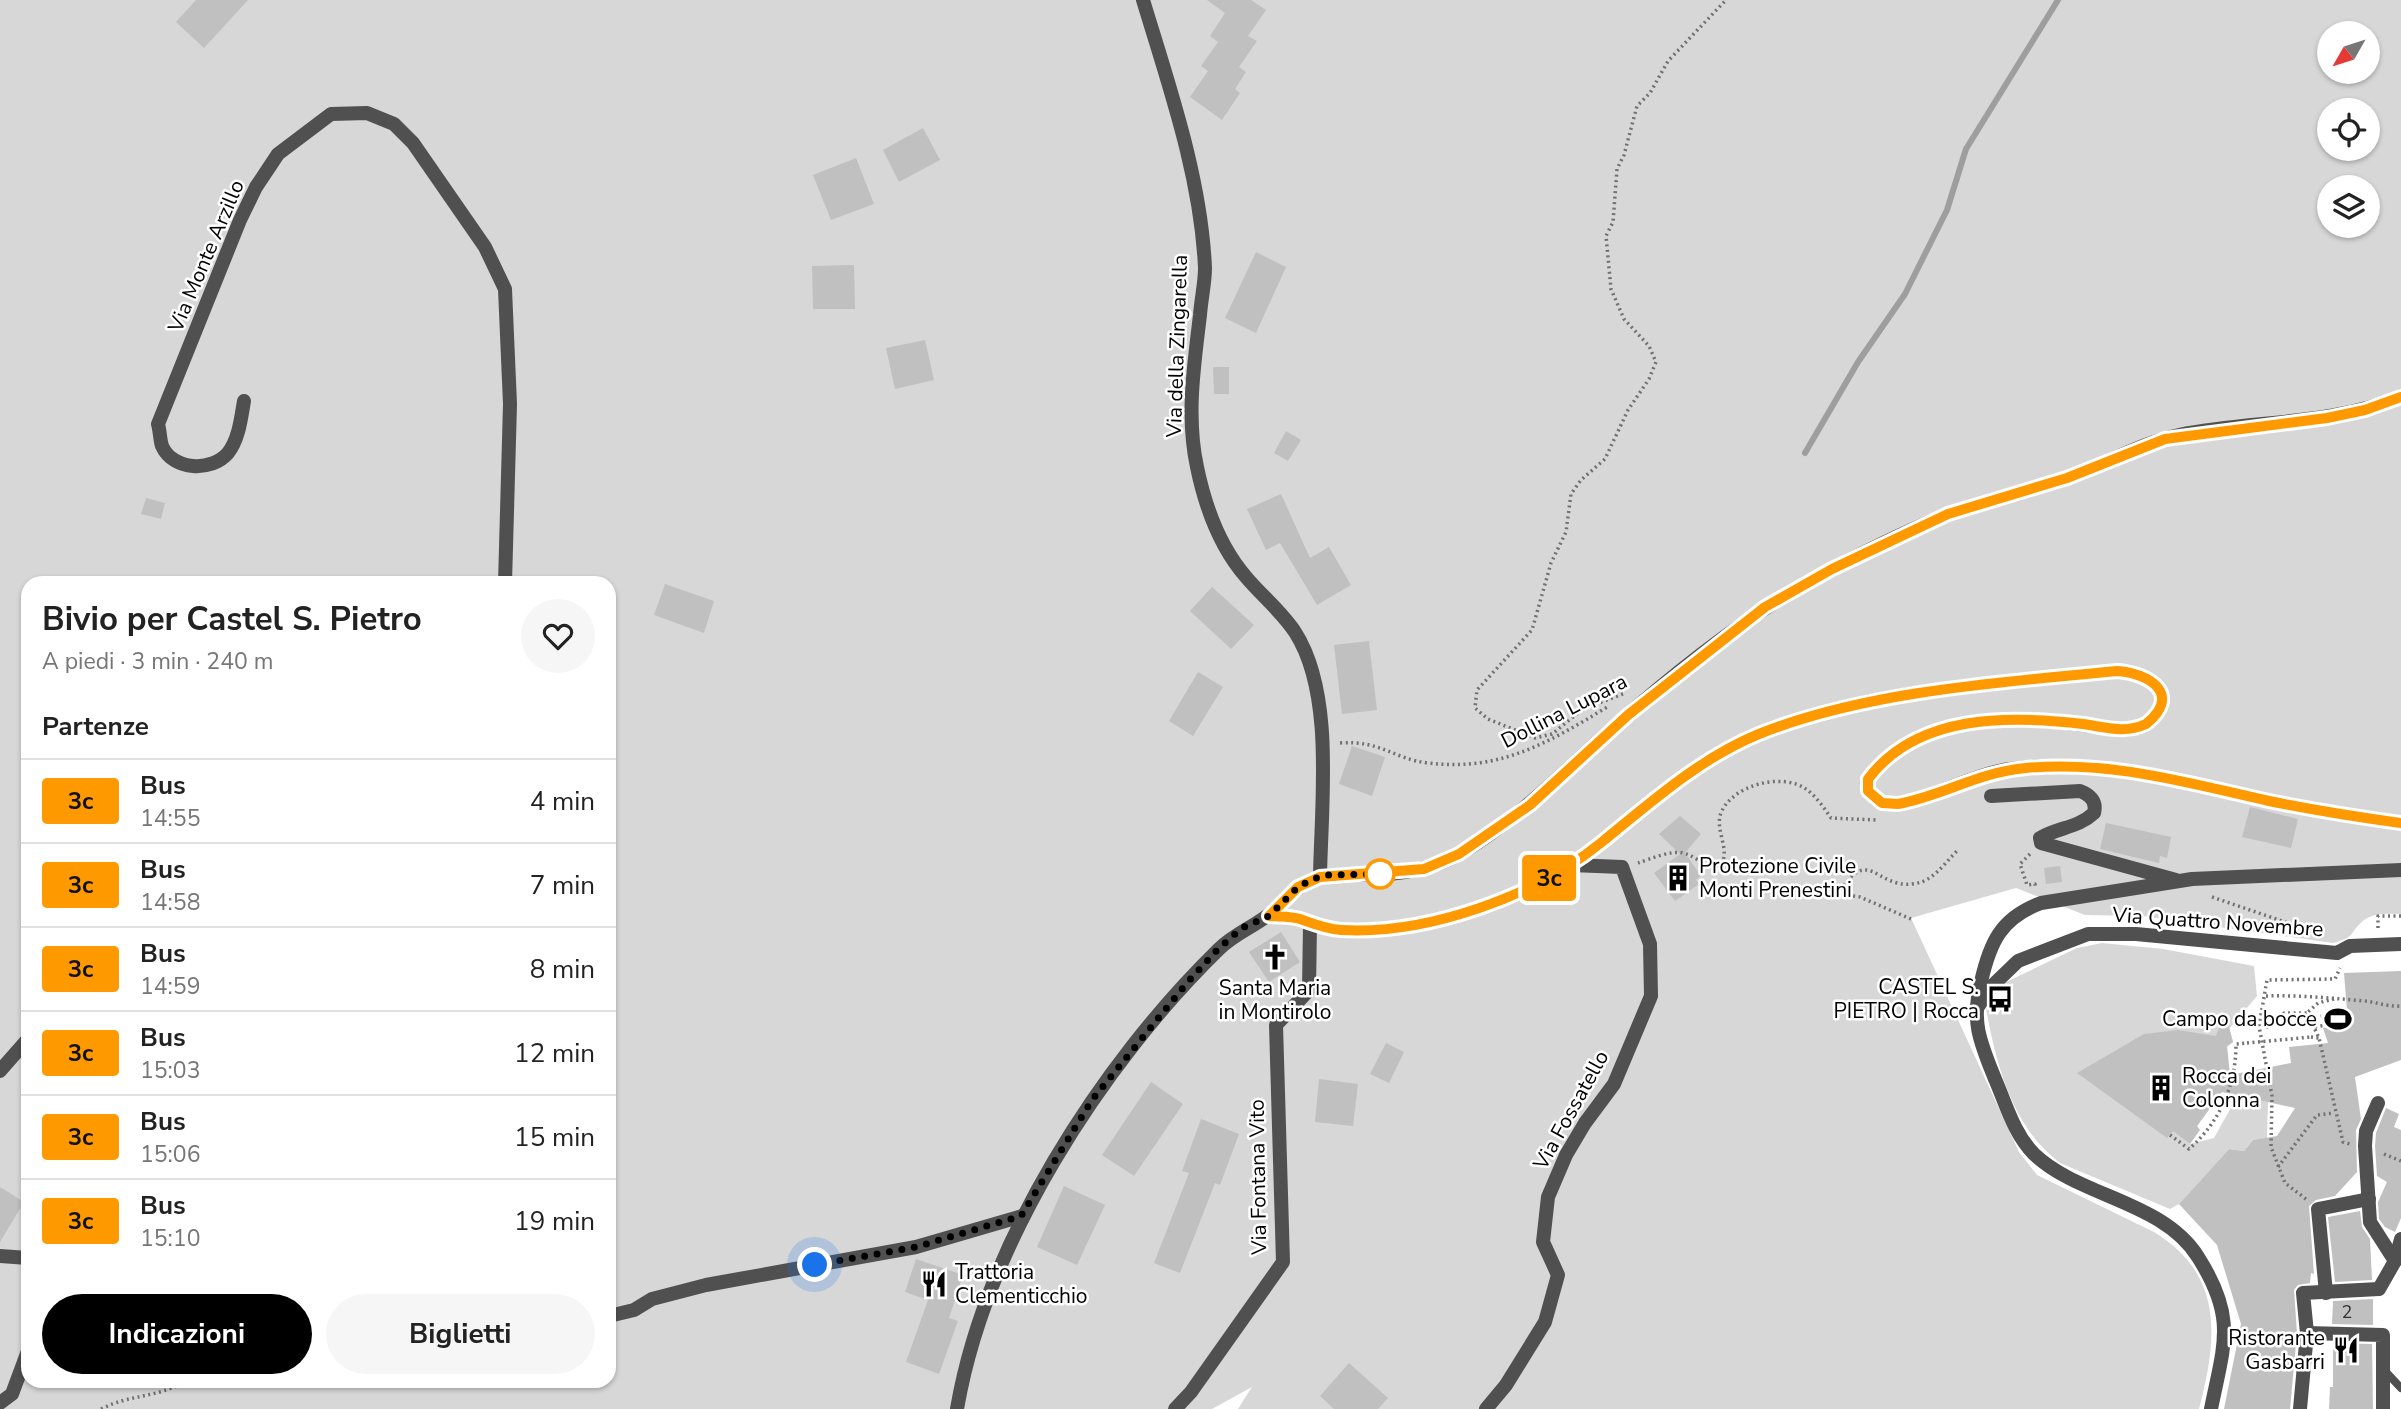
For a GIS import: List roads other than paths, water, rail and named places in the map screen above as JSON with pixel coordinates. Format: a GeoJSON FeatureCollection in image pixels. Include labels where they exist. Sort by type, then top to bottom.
{"type":"FeatureCollection","features":[{"type":"Feature","properties":{"kind":"street","name":"Via della Zingarella"},"geometry":{"type":"LineString","coordinates":[[1143,0],[1185,147],[1196,200],[1205,269],[1191,393],[1191,439],[1202,492],[1223,544],[1244,576],[1296,632],[1319,703],[1323,744],[1320,877]]}},
{"type":"Feature","properties":{"kind":"street","name":"Via Monte Arzillo"},"geometry":{"type":"LineString","coordinates":[[244,401],[236,441],[227,454],[214,464],[188,466],[172,458],[162,446],[159,424],[240,220],[256,187],[278,154],[331,114],[367,113],[394,124],[412,143],[485,247],[505,289],[510,404],[505,576]]}},
{"type":"Feature","properties":{"kind":"street"},"geometry":{"type":"LineString","coordinates":[[957,1409],[974,1338],[1021,1216],[1092,1100],[1219,948],[1242,928],[1269,916],[1298,887],[1320,877],[1424,869],[1459,854],[1530,805],[1628,715],[1765,607],[1948,514],[2067,478],[2157,441],[2198,433],[2305,422],[2365,410],[2401,397]]}},
{"type":"Feature","properties":{"kind":"street"},"geometry":{"type":"LineString","coordinates":[[1269,916],[1300,919],[1328,929],[1362,930],[1451,915],[1509,897],[1571,865],[1694,771],[1742,742],[1774,729],[1820,713],[1883,701],[2118,671],[2143,675],[2158,688],[2162,696],[2161,705],[2146,724],[2121,730],[2064,723],[1997,722],[1935,731],[1907,743],[1887,757],[1868,779],[1868,791],[1882,803],[1898,804],[1997,771],[2036,767],[2107,768],[2152,773],[2314,810],[2401,823]]}},
{"type":"Feature","properties":{"kind":"street"},"geometry":{"type":"LineString","coordinates":[[1991,796],[2080,791],[2090,795],[2095,807],[2094,813],[2078,825],[2046,834],[2040,838],[2041,843],[2176,880]]}},
{"type":"Feature","properties":{"kind":"street","name":"Via Fossatello"},"geometry":{"type":"LineString","coordinates":[[1486,1409],[1506,1385],[1525,1350],[1545,1322],[1558,1275],[1543,1242],[1548,1197],[1566,1155],[1584,1123],[1614,1084],[1651,996],[1650,944],[1622,867],[1571,865]]}},
{"type":"Feature","properties":{"kind":"street"},"geometry":{"type":"LineString","coordinates":[[2211,1409],[2226,1324],[2221,1304],[2200,1260],[2172,1228],[2055,1168],[2034,1153],[2014,1123],[1984,1050],[1975,1012],[1990,951],[2005,922],[2041,903],[2176,880],[2401,870]]}},
{"type":"Feature","properties":{"kind":"street","name":"Via Fontana Vito"},"geometry":{"type":"LineString","coordinates":[[1175,1409],[1191,1392],[1283,1262],[1276,1025],[1309,990],[1310,924]]}},
{"type":"Feature","properties":{"kind":"street","name":"Via Quattro Novembre"},"geometry":{"type":"LineString","coordinates":[[1975,1012],[1992,986],[2018,961],[2088,934],[2136,934],[2337,953],[2350,946],[2401,944]]}},
{"type":"Feature","properties":{"kind":"street"},"geometry":{"type":"LineString","coordinates":[[0,1071],[21,1047]]}},
{"type":"Feature","properties":{"kind":"street"},"geometry":{"type":"LineString","coordinates":[[2300,1409],[2307,1333],[2303,1293],[2379,1289],[2399,1249],[2370,1222],[2365,1146],[2367,1131],[2378,1103]]}},
{"type":"Feature","properties":{"kind":"street"},"geometry":{"type":"LineString","coordinates":[[2326,1293],[2318,1209],[2369,1199]]}},
{"type":"Feature","properties":{"kind":"street"},"geometry":{"type":"LineString","coordinates":[[616,1314],[634,1310],[652,1299],[706,1285],[916,1247],[1021,1216]]}},
{"type":"Feature","properties":{"kind":"street"},"geometry":{"type":"LineString","coordinates":[[0,1256],[21,1258]]}},
{"type":"Feature","properties":{"kind":"street"},"geometry":{"type":"LineString","coordinates":[[2307,1333],[2383,1335],[2383,1409]]}},
{"type":"Feature","properties":{"kind":"street"},"geometry":{"type":"LineString","coordinates":[[0,1404],[12,1394],[21,1370]]}},
{"type":"Feature","properties":{"kind":"lane"},"geometry":{"type":"LineString","coordinates":[[2383,1368],[2401,1388]]}},
{"type":"Feature","properties":{"kind":"waterway"},"geometry":{"type":"LineString","coordinates":[[1805,453],[1858,362],[1905,294],[1947,210],[1966,149],[2058,0]]}},
{"type":"Feature","properties":{"kind":"place","name":"Protezione Civile Monti Prenestini"},"geometry":{"type":"Point","coordinates":[1678,878]}},
{"type":"Feature","properties":{"kind":"place","name":"Santa Maria in Montirolo"},"geometry":{"type":"Point","coordinates":[1275,957]}},
{"type":"Feature","properties":{"kind":"place","name":"CASTEL S. PIETRO | Rocca"},"geometry":{"type":"Point","coordinates":[2000,999]}},
{"type":"Feature","properties":{"kind":"place","name":"Campo da bocce"},"geometry":{"type":"Point","coordinates":[2338,1019]}},
{"type":"Feature","properties":{"kind":"place","name":"Rocca dei Colonna"},"geometry":{"type":"Point","coordinates":[2161,1088]}},
{"type":"Feature","properties":{"kind":"place","name":"Trattoria Clementicchio"},"geometry":{"type":"Point","coordinates":[934,1284]}},
{"type":"Feature","properties":{"kind":"place","name":"Ristorante Gasbarri"},"geometry":{"type":"Point","coordinates":[2346,1350]}}]}
